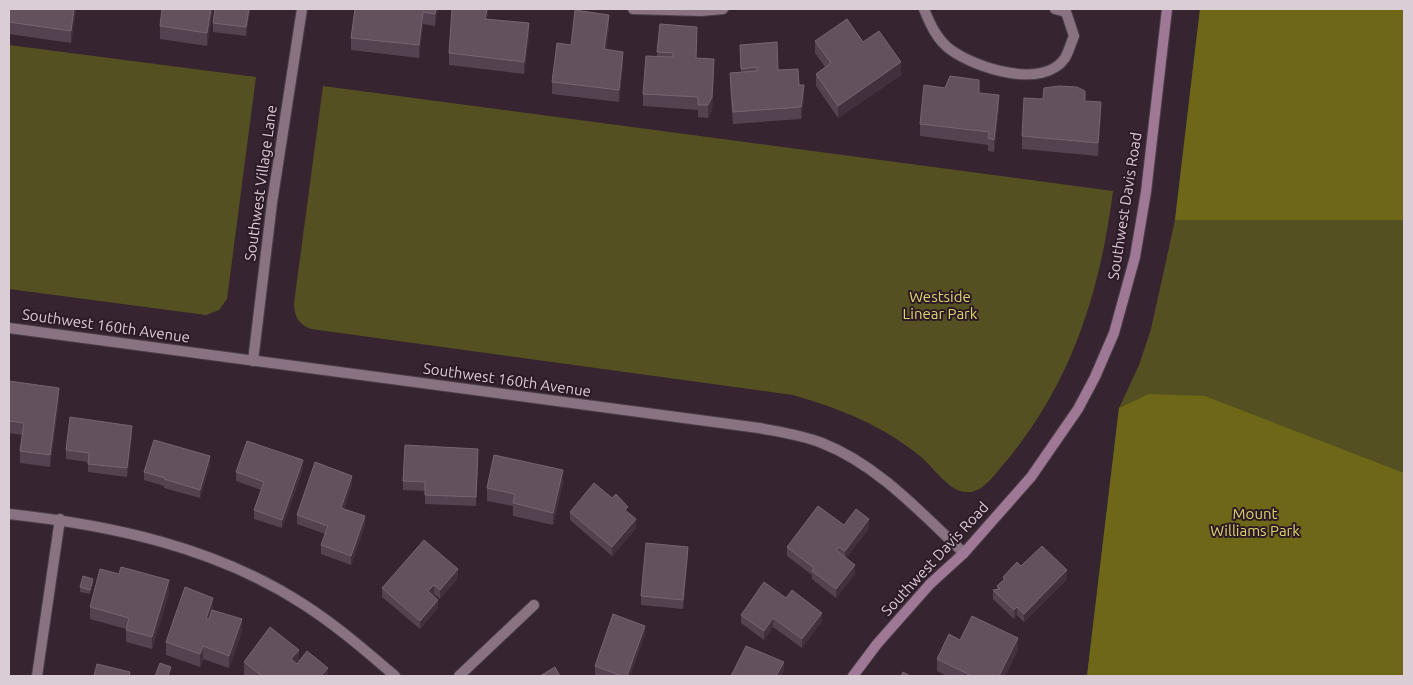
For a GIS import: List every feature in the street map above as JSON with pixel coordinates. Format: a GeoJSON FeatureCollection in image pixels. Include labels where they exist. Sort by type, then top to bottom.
{"type":"FeatureCollection","features":[{"type":"Feature","properties":{"kind":"street","name":"Southwest Village Lane"},"geometry":{"type":"LineString","coordinates":[[253,361],[272,203],[302,9]]}},
{"type":"Feature","properties":{"kind":"street"},"geometry":{"type":"LineString","coordinates":[[633,9],[701,11],[723,9]]}},
{"type":"Feature","properties":{"kind":"street"},"geometry":{"type":"LineString","coordinates":[[924,9],[932,29],[951,50],[996,70],[1027,76],[1048,71],[1064,59],[1074,36],[1066,12],[1054,9]]}},
{"type":"Feature","properties":{"kind":"street","name":"Southwest Davis Road"},"geometry":{"type":"LineString","coordinates":[[853,676],[877,644],[930,584],[964,553],[1031,477],[1054,447],[1095,377],[1114,333],[1129,286],[1141,222],[1167,9]]}},
{"type":"Feature","properties":{"kind":"street","name":"Southwest 160th Avenue"},"geometry":{"type":"LineString","coordinates":[[9,328],[759,428],[798,436],[823,443],[875,473],[899,492],[964,553]]}},
{"type":"Feature","properties":{"kind":"street"},"geometry":{"type":"LineString","coordinates":[[9,514],[60,519],[130,532],[199,553],[246,573],[302,604],[358,644],[395,676]]}},
{"type":"Feature","properties":{"kind":"street"},"geometry":{"type":"LineString","coordinates":[[37,676],[60,519]]}},
{"type":"Feature","properties":{"kind":"street"},"geometry":{"type":"LineString","coordinates":[[459,676],[534,605]]}},
{"type":"Feature","properties":{"kind":"green space","name":"Mount Williams Park"},"geometry":{"type":"Polygon","coordinates":[[[1200,9],[1404,9],[1404,676],[1087,676],[1119,408],[1139,365],[1151,329],[1175,220],[1200,9]]]}},
{"type":"Feature","properties":{"kind":"green space"},"geometry":{"type":"Polygon","coordinates":[[[1200,9],[1404,9],[1404,220],[1175,220],[1200,9]]]}},
{"type":"Feature","properties":{"kind":"green space"},"geometry":{"type":"Polygon","coordinates":[[[9,45],[256,77],[227,299],[219,310],[206,315],[9,289],[9,45]]]}},
{"type":"Feature","properties":{"kind":"green space","name":"Westside Linear Park"},"geometry":{"type":"Polygon","coordinates":[[[323,86],[1113,191],[1100,266],[1079,336],[1047,403],[1027,434],[987,483],[971,492],[959,491],[947,483],[921,457],[892,436],[844,412],[793,395],[311,329],[303,325],[296,316],[294,303],[323,86]]]}},
{"type":"Feature","properties":{"kind":"green space"},"geometry":{"type":"Polygon","coordinates":[[[1149,394],[1205,396],[1404,473],[1404,676],[1087,676],[1119,408],[1149,394]]]}},
{"type":"Feature","properties":{"kind":"building"},"geometry":{"type":"Polygon","coordinates":[[[10,9],[74,9],[71,31],[9,22],[10,9]]]}},
{"type":"Feature","properties":{"kind":"building"},"geometry":{"type":"Polygon","coordinates":[[[162,9],[211,9],[207,33],[160,26],[162,9]]]}},
{"type":"Feature","properties":{"kind":"building"},"geometry":{"type":"Polygon","coordinates":[[[215,9],[249,9],[246,27],[213,23],[215,9]]]}},
{"type":"Feature","properties":{"kind":"building"},"geometry":{"type":"Polygon","coordinates":[[[355,9],[436,9],[435,14],[423,12],[419,45],[351,38],[355,9]]]}},
{"type":"Feature","properties":{"kind":"building"},"geometry":{"type":"Polygon","coordinates":[[[452,9],[487,9],[485,19],[529,23],[524,62],[449,53],[452,9]]]}},
{"type":"Feature","properties":{"kind":"building"},"geometry":{"type":"Polygon","coordinates":[[[575,10],[609,15],[604,49],[623,52],[619,90],[552,82],[557,43],[571,45],[575,10]]]}},
{"type":"Feature","properties":{"kind":"building"},"geometry":{"type":"Polygon","coordinates":[[[847,19],[863,42],[879,31],[901,62],[838,106],[816,74],[831,63],[815,41],[847,19]]]}},
{"type":"Feature","properties":{"kind":"building"},"geometry":{"type":"Polygon","coordinates":[[[660,24],[697,27],[696,58],[714,59],[712,97],[708,105],[698,105],[698,97],[643,94],[646,56],[673,57],[673,53],[657,52],[660,24]]]}},
{"type":"Feature","properties":{"kind":"building"},"geometry":{"type":"Polygon","coordinates":[[[777,42],[778,70],[798,69],[799,85],[804,85],[801,107],[733,112],[730,73],[757,71],[757,67],[741,69],[740,45],[777,42]]]}},
{"type":"Feature","properties":{"kind":"building"},"geometry":{"type":"Polygon","coordinates":[[[950,76],[979,80],[979,93],[999,95],[994,140],[988,138],[989,132],[920,124],[924,85],[945,88],[950,76]]]}},
{"type":"Feature","properties":{"kind":"building"},"geometry":{"type":"Polygon","coordinates":[[[1059,86],[1077,87],[1085,91],[1085,101],[1101,102],[1098,143],[1022,136],[1024,98],[1043,99],[1044,88],[1059,86]]]}},
{"type":"Feature","properties":{"kind":"building"},"geometry":{"type":"Polygon","coordinates":[[[9,381],[59,388],[50,455],[20,451],[24,423],[9,421],[9,381]]]}},
{"type":"Feature","properties":{"kind":"building"},"geometry":{"type":"Polygon","coordinates":[[[70,417],[132,426],[127,468],[88,464],[89,453],[66,450],[70,417]]]}},
{"type":"Feature","properties":{"kind":"building"},"geometry":{"type":"Polygon","coordinates":[[[154,440],[210,456],[200,490],[144,472],[154,440]]]}},
{"type":"Feature","properties":{"kind":"building"},"geometry":{"type":"Polygon","coordinates":[[[247,441],[303,460],[282,520],[254,510],[264,482],[236,472],[247,441]]]}},
{"type":"Feature","properties":{"kind":"building"},"geometry":{"type":"Polygon","coordinates":[[[405,445],[478,449],[476,497],[425,495],[425,482],[403,481],[405,445]]]}},
{"type":"Feature","properties":{"kind":"building"},"geometry":{"type":"Polygon","coordinates":[[[494,455],[563,470],[553,513],[513,503],[515,494],[487,488],[494,455]]]}},
{"type":"Feature","properties":{"kind":"building"},"geometry":{"type":"Polygon","coordinates":[[[315,462],[352,476],[341,508],[365,516],[351,556],[321,545],[328,526],[297,515],[315,462]]]}},
{"type":"Feature","properties":{"kind":"building"},"geometry":{"type":"Polygon","coordinates":[[[594,483],[612,498],[616,494],[628,507],[625,510],[636,519],[612,547],[570,512],[594,483]]]}},
{"type":"Feature","properties":{"kind":"building"},"geometry":{"type":"Polygon","coordinates":[[[818,506],[844,525],[856,509],[869,519],[845,551],[839,547],[836,550],[855,565],[836,589],[812,571],[814,568],[787,547],[818,506]]]}},
{"type":"Feature","properties":{"kind":"building"},"geometry":{"type":"Polygon","coordinates":[[[424,540],[458,569],[440,590],[434,585],[428,591],[438,600],[420,621],[382,588],[424,540]]]}},
{"type":"Feature","properties":{"kind":"building"},"geometry":{"type":"Polygon","coordinates":[[[646,543],[688,547],[683,600],[641,596],[646,543]]]}},
{"type":"Feature","properties":{"kind":"building"},"geometry":{"type":"Polygon","coordinates":[[[1042,546],[1067,570],[1024,614],[1017,607],[1014,610],[993,590],[1000,589],[997,586],[1005,579],[1003,577],[1017,562],[1021,566],[1042,546]]]}},
{"type":"Feature","properties":{"kind":"building"},"geometry":{"type":"Polygon","coordinates":[[[121,567],[169,580],[152,637],[126,630],[129,618],[90,607],[100,569],[119,574],[121,567]]]}},
{"type":"Feature","properties":{"kind":"building"},"geometry":{"type":"Polygon","coordinates":[[[83,576],[93,579],[90,590],[80,587],[83,576]]]}},
{"type":"Feature","properties":{"kind":"building"},"geometry":{"type":"Polygon","coordinates":[[[764,582],[786,598],[792,590],[822,613],[802,639],[773,618],[764,631],[741,615],[764,582]]]}},
{"type":"Feature","properties":{"kind":"building"},"geometry":{"type":"Polygon","coordinates":[[[185,587],[213,598],[206,619],[209,619],[212,610],[242,619],[229,656],[203,646],[200,654],[166,642],[185,587]]]}},
{"type":"Feature","properties":{"kind":"building"},"geometry":{"type":"Polygon","coordinates":[[[613,614],[645,626],[627,676],[595,666],[613,614]]]}},
{"type":"Feature","properties":{"kind":"building"},"geometry":{"type":"Polygon","coordinates":[[[972,616],[1018,638],[999,676],[972,676],[937,659],[949,634],[960,640],[972,616]]]}},
{"type":"Feature","properties":{"kind":"building"},"geometry":{"type":"Polygon","coordinates":[[[270,627],[299,650],[291,659],[297,664],[307,651],[328,668],[321,676],[262,676],[244,662],[270,627]]]}},
{"type":"Feature","properties":{"kind":"building"},"geometry":{"type":"Polygon","coordinates":[[[746,646],[784,662],[776,676],[731,676],[746,646]]]}},
{"type":"Feature","properties":{"kind":"building"},"geometry":{"type":"Polygon","coordinates":[[[160,663],[171,667],[168,676],[155,676],[160,663]]]}},
{"type":"Feature","properties":{"kind":"building"},"geometry":{"type":"Polygon","coordinates":[[[97,664],[130,672],[129,676],[94,676],[97,664]]]}},
{"type":"Feature","properties":{"kind":"building"},"geometry":{"type":"Polygon","coordinates":[[[555,667],[560,676],[540,676],[555,667]]]}},
{"type":"Feature","properties":{"kind":"building"},"geometry":{"type":"Polygon","coordinates":[[[903,672],[910,676],[901,676],[903,672]]]}}]}
